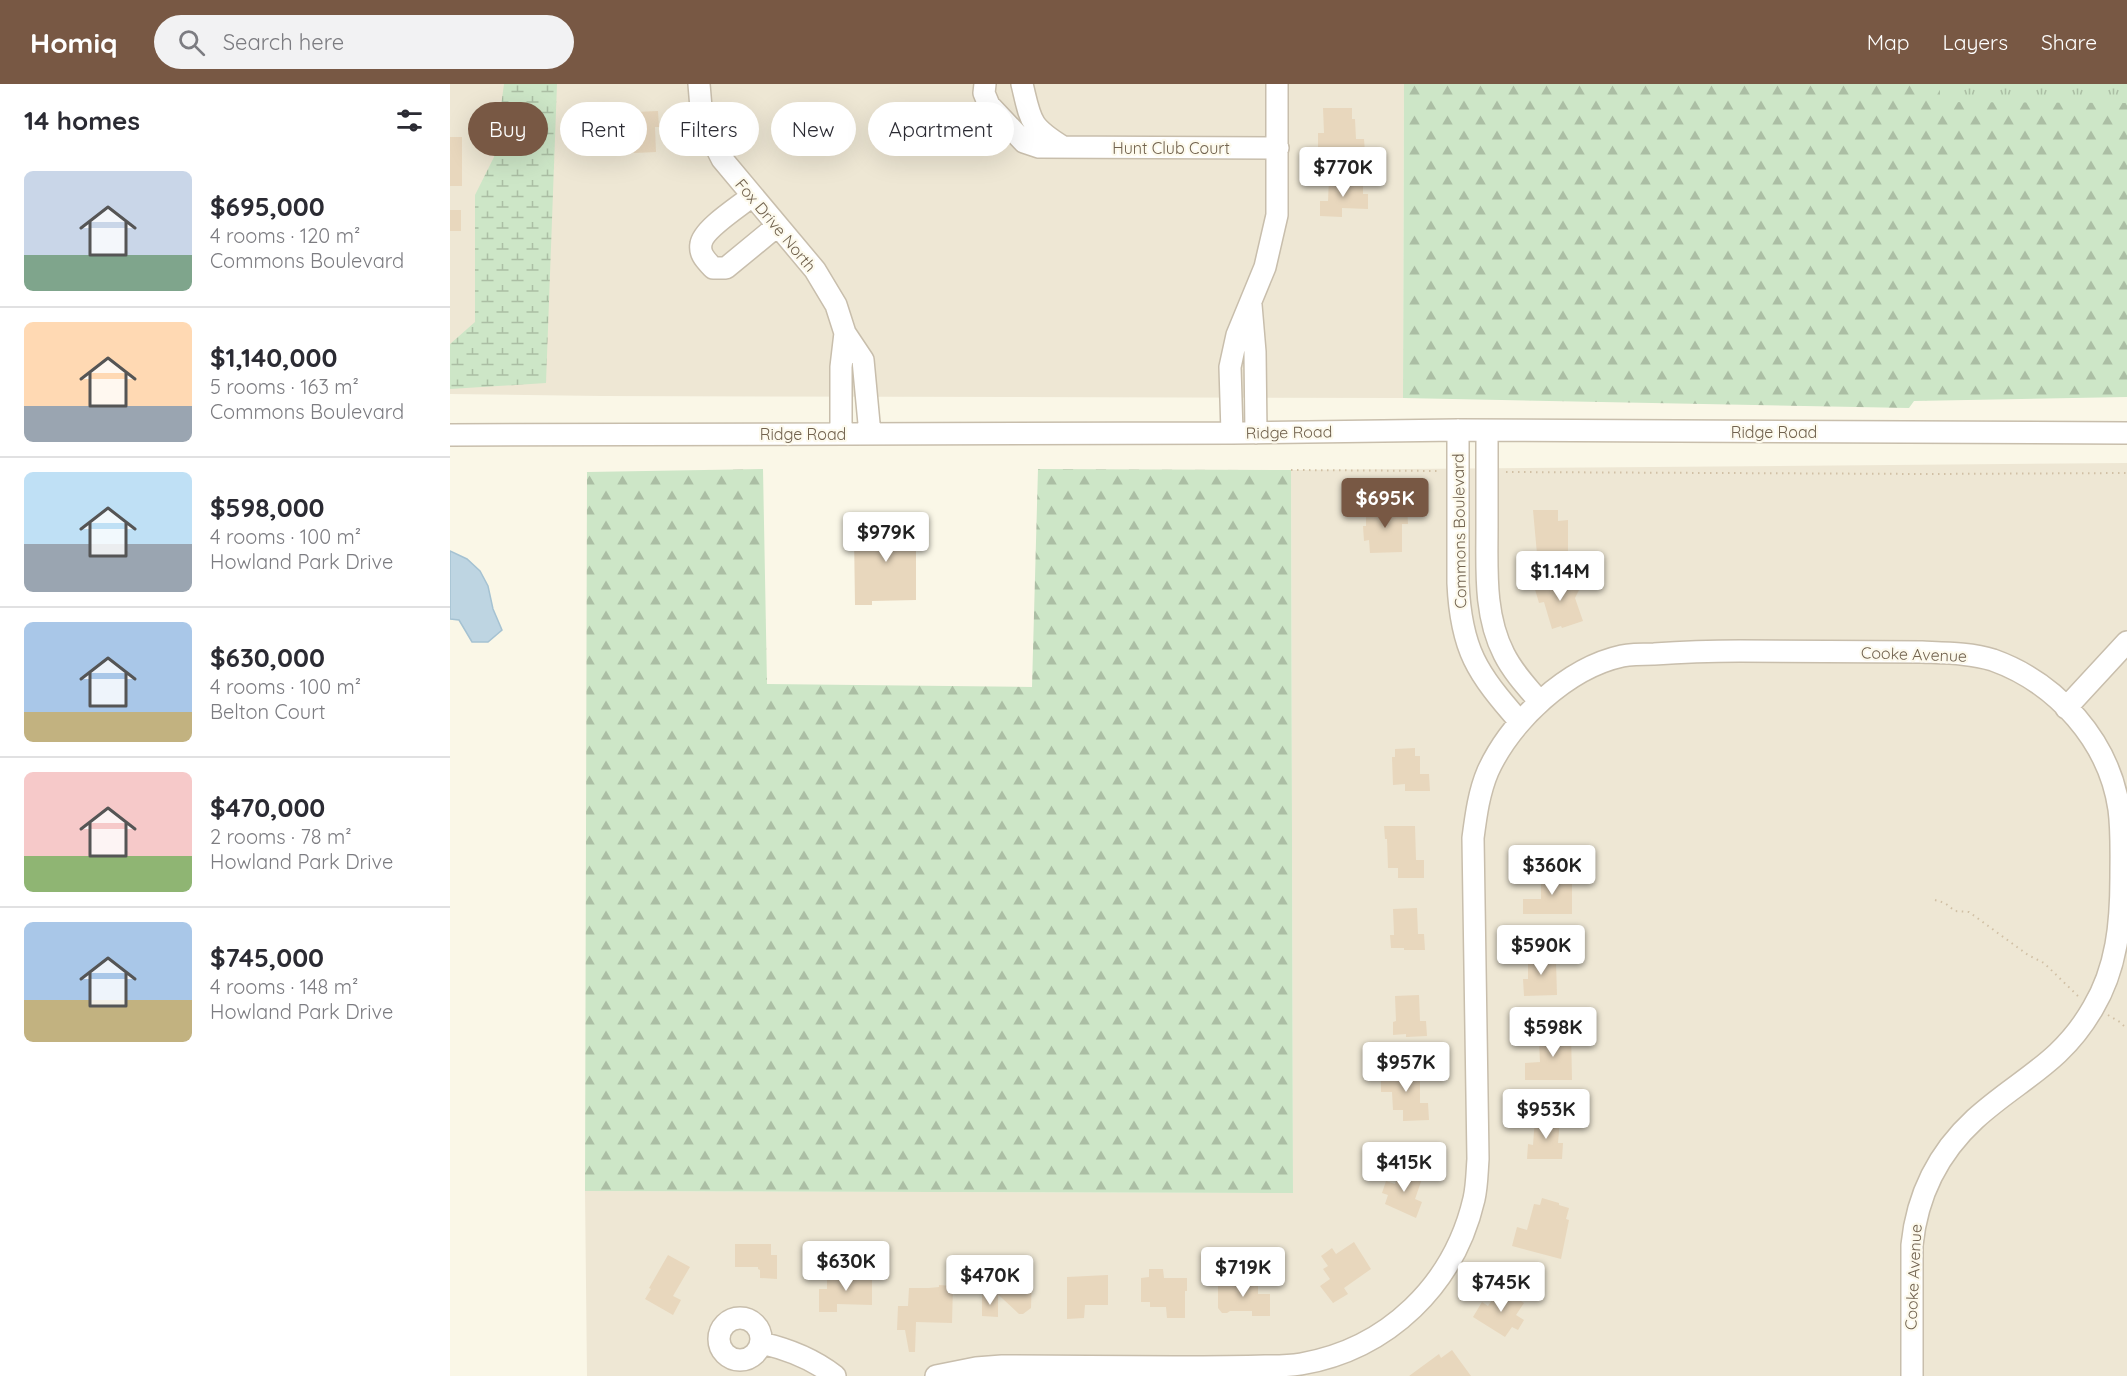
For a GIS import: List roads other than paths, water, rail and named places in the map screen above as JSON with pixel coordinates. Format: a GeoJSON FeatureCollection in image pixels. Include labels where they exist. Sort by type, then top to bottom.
{"type":"FeatureCollection","features":[{"type":"Feature","properties":{"kind":"street","name":"Fox Drive North"},"geometry":{"type":"LineString","coordinates":[[699,84],[701,108],[714,146],[730,171],[815,270],[836,305],[845,333],[863,360],[870,434]]}},
{"type":"Feature","properties":{"kind":"street","name":"Hunt Club Court"},"geometry":{"type":"LineString","coordinates":[[985,84],[984,93],[989,105],[1024,142],[1039,147],[1278,148]]}},
{"type":"Feature","properties":{"kind":"street"},"geometry":{"type":"LineString","coordinates":[[1022,84],[1029,116],[1040,133],[1063,147]]}},
{"type":"Feature","properties":{"kind":"street"},"geometry":{"type":"LineString","coordinates":[[1232,433],[1230,367],[1237,335],[1265,267],[1277,215],[1277,84]]}},
{"type":"Feature","properties":{"kind":"street"},"geometry":{"type":"LineString","coordinates":[[752,196],[707,232],[700,244],[702,256],[713,268],[726,268],[777,226]]}},
{"type":"Feature","properties":{"kind":"street"},"geometry":{"type":"LineString","coordinates":[[1251,305],[1256,352],[1256,433]]}},
{"type":"Feature","properties":{"kind":"street","name":"Fox Drive North"},"geometry":{"type":"LineString","coordinates":[[841,434],[841,367],[845,333]]}},
{"type":"Feature","properties":{"kind":"street","name":"Ridge Road"},"geometry":{"type":"LineString","coordinates":[[450,435],[1256,433],[1458,430],[2127,433]]}},
{"type":"Feature","properties":{"kind":"street","name":"Commons Boulevard"},"geometry":{"type":"LineString","coordinates":[[1458,430],[1458,602],[1466,642],[1491,689],[1520,722]]}},
{"type":"Feature","properties":{"kind":"street","name":"Commons Boulevard"},"geometry":{"type":"LineString","coordinates":[[1487,431],[1487,575],[1490,614],[1504,655],[1518,677],[1540,702]]}},
{"type":"Feature","properties":{"kind":"street"},"geometry":{"type":"LineString","coordinates":[[2066,708],[2127,642]]}},
{"type":"Feature","properties":{"kind":"street","name":"Cooke Avenue"},"geometry":{"type":"LineString","coordinates":[[936,1376],[976,1368],[1002,1366],[1240,1372],[1299,1365],[1340,1354],[1365,1343],[1405,1315],[1424,1297],[1443,1272],[1460,1243],[1474,1197],[1478,1159],[1473,860],[1476,814],[1488,771],[1520,722],[1540,702],[1569,680],[1595,665],[1622,656],[1695,651],[1922,652],[1959,654],[1991,660],[2025,674],[2048,689],[2081,723],[2100,753],[2111,779],[2119,806],[2121,829],[2121,909],[2111,966],[2094,1007],[2082,1027],[2053,1059],[1977,1117],[1960,1134],[1931,1174],[1920,1200],[1911,1250],[1912,1376]]}},
{"type":"Feature","properties":{"kind":"street"},"geometry":{"type":"LineString","coordinates":[[761,1343],[784,1348],[810,1359],[835,1376]]}},
{"type":"Feature","properties":{"kind":"water"},"geometry":{"type":"Polygon","coordinates":[[[450,551],[467,559],[480,571],[488,586],[493,609],[502,630],[488,642],[472,642],[459,620],[450,619],[450,551]]]}}]}
